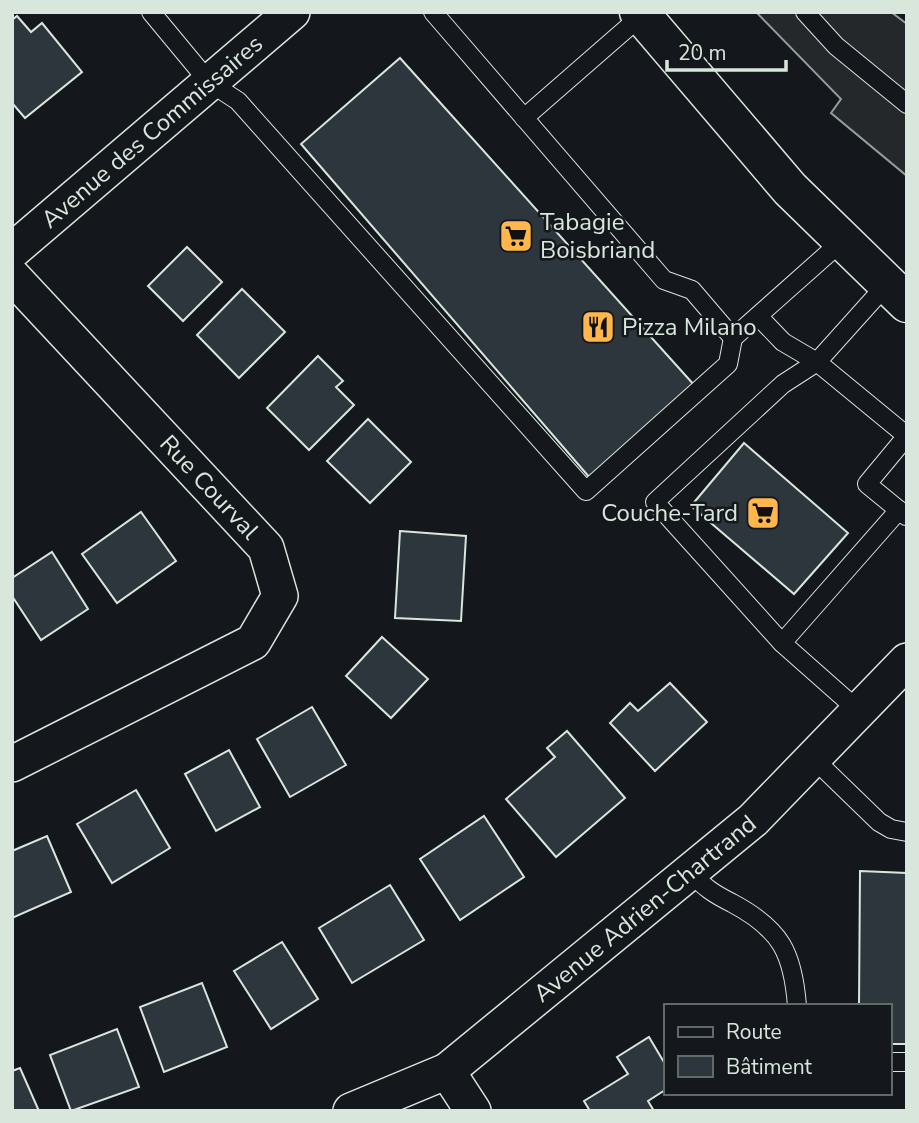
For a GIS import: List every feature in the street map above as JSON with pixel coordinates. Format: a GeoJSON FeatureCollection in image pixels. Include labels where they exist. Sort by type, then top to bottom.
{"type":"FeatureCollection","features":[{"type":"Feature","properties":{"kind":"street","name":"Avenue des Commissaires"},"geometry":{"type":"LineString","coordinates":[[12,251],[292,12]]}},
{"type":"Feature","properties":{"kind":"street"},"geometry":{"type":"LineString","coordinates":[[640,14],[782,180],[841,242],[897,294]]}},
{"type":"Feature","properties":{"kind":"street","name":"Rue Courval"},"geometry":{"type":"LineString","coordinates":[[12,275],[266,548],[280,596],[253,642],[12,764]]}},
{"type":"Feature","properties":{"kind":"street","name":"Avenue Adrien-Chartrand"},"geometry":{"type":"LineString","coordinates":[[351,1111],[447,1071],[753,820],[907,661]]}},
{"type":"Feature","properties":{"kind":"street"},"geometry":{"type":"LineString","coordinates":[[447,1071],[473,1111]]}},
{"type":"Feature","properties":{"kind":"lane"},"geometry":{"type":"LineString","coordinates":[[151,12],[209,82],[238,101],[586,491],[729,364],[733,338],[841,242]]}},
{"type":"Feature","properties":{"kind":"lane"},"geometry":{"type":"LineString","coordinates":[[433,12],[664,280],[692,290],[733,338]]}},
{"type":"Feature","properties":{"kind":"lane"},"geometry":{"type":"LineString","coordinates":[[804,12],[836,46],[907,104]]}},
{"type":"Feature","properties":{"kind":"lane"},"geometry":{"type":"LineString","coordinates":[[524,118],[640,14]]}},
{"type":"Feature","properties":{"kind":"lane"},"geometry":{"type":"LineString","coordinates":[[860,712],[782,643],[655,502],[783,384],[817,362],[897,294]]}},
{"type":"Feature","properties":{"kind":"lane"},"geometry":{"type":"LineString","coordinates":[[758,316],[783,342],[817,362],[906,436],[867,484],[903,514],[782,643]]}},
{"type":"Feature","properties":{"kind":"lane"},"geometry":{"type":"LineString","coordinates":[[814,759],[879,822],[891,829],[907,832]]}},
{"type":"Feature","properties":{"kind":"lane"},"geometry":{"type":"LineString","coordinates":[[690,871],[708,891],[750,914],[785,947],[795,971],[797,1004]]}},
{"type":"Feature","properties":{"kind":"shaded area"},"geometry":{"type":"Polygon","coordinates":[[[756,12],[891,12],[907,24],[907,176],[831,113],[841,99],[756,12]]]}},
{"type":"Feature","properties":{"kind":"building"},"geometry":{"type":"Polygon","coordinates":[[[17,16],[31,32],[42,23],[82,72],[25,118],[12,103],[12,20],[17,16]]]}},
{"type":"Feature","properties":{"kind":"building"},"geometry":{"type":"Polygon","coordinates":[[[400,58],[695,386],[590,478],[301,144],[400,58]]]}},
{"type":"Feature","properties":{"kind":"building"},"geometry":{"type":"Polygon","coordinates":[[[187,247],[222,282],[183,321],[148,286],[187,247]]]}},
{"type":"Feature","properties":{"kind":"building"},"geometry":{"type":"Polygon","coordinates":[[[242,289],[285,332],[239,378],[197,335],[242,289]]]}},
{"type":"Feature","properties":{"kind":"building"},"geometry":{"type":"Polygon","coordinates":[[[318,356],[343,381],[336,387],[354,405],[309,450],[267,408],[318,356]]]}},
{"type":"Feature","properties":{"kind":"building"},"geometry":{"type":"Polygon","coordinates":[[[368,419],[411,462],[370,503],[327,461],[368,419]]]}},
{"type":"Feature","properties":{"kind":"building"},"geometry":{"type":"Polygon","coordinates":[[[744,443],[848,533],[794,594],[691,506],[744,443]]]}},
{"type":"Feature","properties":{"kind":"building"},"geometry":{"type":"Polygon","coordinates":[[[141,512],[176,561],[117,603],[82,554],[141,512]]]}},
{"type":"Feature","properties":{"kind":"building"},"geometry":{"type":"Polygon","coordinates":[[[400,531],[466,536],[461,621],[395,618],[400,531]]]}},
{"type":"Feature","properties":{"kind":"building"},"geometry":{"type":"Polygon","coordinates":[[[52,552],[88,609],[41,640],[12,596],[12,578],[52,552]]]}},
{"type":"Feature","properties":{"kind":"building"},"geometry":{"type":"Polygon","coordinates":[[[382,637],[428,679],[391,718],[346,676],[382,637]]]}},
{"type":"Feature","properties":{"kind":"building"},"geometry":{"type":"Polygon","coordinates":[[[670,683],[707,722],[655,771],[610,723],[630,703],[638,711],[670,683]]]}},
{"type":"Feature","properties":{"kind":"building"},"geometry":{"type":"Polygon","coordinates":[[[312,707],[346,765],[290,797],[257,739],[312,707]]]}},
{"type":"Feature","properties":{"kind":"building"},"geometry":{"type":"Polygon","coordinates":[[[567,731],[625,798],[556,857],[506,799],[555,757],[547,748],[567,731]]]}},
{"type":"Feature","properties":{"kind":"building"},"geometry":{"type":"Polygon","coordinates":[[[229,750],[260,807],[216,831],[185,774],[229,750]]]}},
{"type":"Feature","properties":{"kind":"building"},"geometry":{"type":"Polygon","coordinates":[[[136,790],[170,848],[112,883],[77,824],[136,790]]]}},
{"type":"Feature","properties":{"kind":"building"},"geometry":{"type":"Polygon","coordinates":[[[484,816],[524,877],[460,920],[420,859],[484,816]]]}},
{"type":"Feature","properties":{"kind":"building"},"geometry":{"type":"Polygon","coordinates":[[[47,836],[71,892],[12,918],[12,851],[47,836]]]}},
{"type":"Feature","properties":{"kind":"building"},"geometry":{"type":"Polygon","coordinates":[[[860,871],[907,873],[907,1044],[891,1044],[891,1004],[859,1004],[860,871]]]}},
{"type":"Feature","properties":{"kind":"building"},"geometry":{"type":"Polygon","coordinates":[[[390,885],[424,940],[352,983],[319,928],[390,885]]]}},
{"type":"Feature","properties":{"kind":"building"},"geometry":{"type":"Polygon","coordinates":[[[282,942],[318,999],[271,1029],[234,971],[282,942]]]}},
{"type":"Feature","properties":{"kind":"building"},"geometry":{"type":"Polygon","coordinates":[[[202,983],[227,1047],[164,1072],[140,1007],[202,983]]]}},
{"type":"Feature","properties":{"kind":"building"},"geometry":{"type":"Polygon","coordinates":[[[117,1029],[139,1087],[71,1111],[50,1055],[117,1029]]]}},
{"type":"Feature","properties":{"kind":"building"},"geometry":{"type":"Polygon","coordinates":[[[649,1037],[664,1062],[664,1091],[648,1101],[654,1111],[590,1111],[584,1101],[628,1074],[617,1057],[649,1037]]]}},
{"type":"Feature","properties":{"kind":"building"},"geometry":{"type":"Polygon","coordinates":[[[20,1068],[39,1111],[12,1111],[12,1071],[20,1068]]]}},
{"type":"Feature","properties":{"kind":"place","name":"Tabagie Boisbriand"},"geometry":{"type":"Point","coordinates":[516,236]}},
{"type":"Feature","properties":{"kind":"place","name":"Pizza Milano"},"geometry":{"type":"Point","coordinates":[598,327]}},
{"type":"Feature","properties":{"kind":"place","name":"Couche-Tard"},"geometry":{"type":"Point","coordinates":[763,513]}}]}
